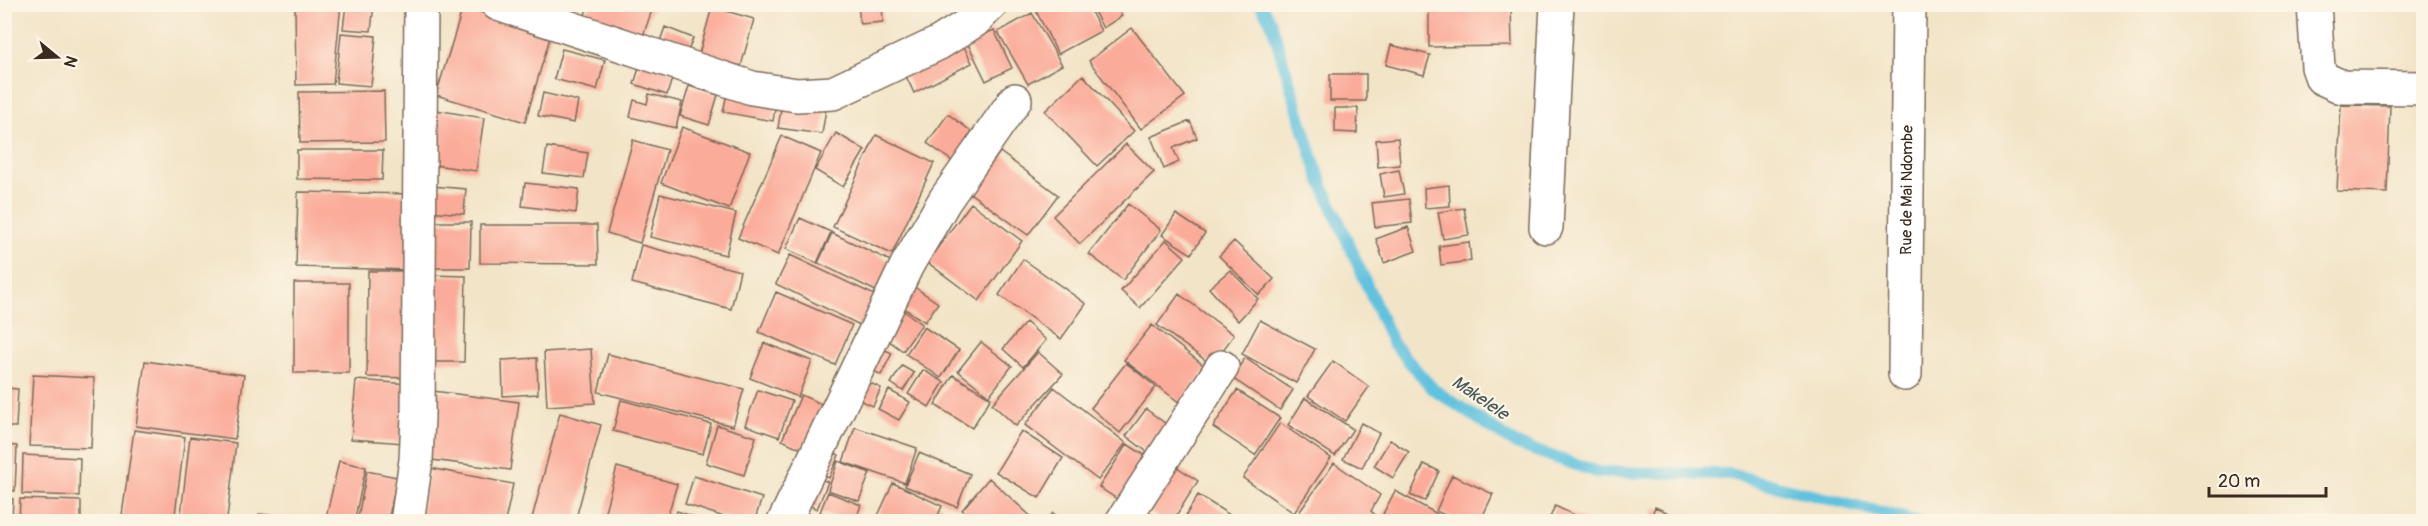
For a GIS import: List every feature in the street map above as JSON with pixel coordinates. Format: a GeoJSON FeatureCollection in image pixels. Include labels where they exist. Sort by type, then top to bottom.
{"type":"FeatureCollection","features":[{"type":"Feature","properties":{"kind":"street"},"geometry":{"type":"LineString","coordinates":[[407,522],[416,460],[418,417],[421,4]]}},
{"type":"Feature","properties":{"kind":"street"},"geometry":{"type":"LineString","coordinates":[[498,4],[752,88],[797,95],[833,93],[939,43],[974,21],[991,4]]}},
{"type":"Feature","properties":{"kind":"street"},"geometry":{"type":"LineString","coordinates":[[1545,227],[1557,4]]}},
{"type":"Feature","properties":{"kind":"street","name":"Rue de Mai Ndombe"},"geometry":{"type":"LineString","coordinates":[[1905,374],[1909,4]]}},
{"type":"Feature","properties":{"kind":"street"},"geometry":{"type":"LineString","coordinates":[[2314,4],[2318,67],[2322,78],[2342,87],[2424,88]]}},
{"type":"Feature","properties":{"kind":"street"},"geometry":{"type":"LineString","coordinates":[[784,522],[907,265],[945,200],[1015,100]]}},
{"type":"Feature","properties":{"kind":"street"},"geometry":{"type":"LineString","coordinates":[[1122,522],[1222,367]]}},
{"type":"Feature","properties":{"kind":"building"},"geometry":{"type":"Polygon","coordinates":[[[295,4],[341,4],[333,84],[296,85],[295,4]]]}},
{"type":"Feature","properties":{"kind":"building"},"geometry":{"type":"Polygon","coordinates":[[[346,4],[374,4],[371,31],[343,29],[346,4]]]}},
{"type":"Feature","properties":{"kind":"building"},"geometry":{"type":"Polygon","coordinates":[[[552,4],[580,4],[576,14],[552,4]]]}},
{"type":"Feature","properties":{"kind":"building"},"geometry":{"type":"Polygon","coordinates":[[[589,4],[654,4],[642,39],[584,17],[589,4]]]}},
{"type":"Feature","properties":{"kind":"building"},"geometry":{"type":"Polygon","coordinates":[[[858,4],[882,4],[883,22],[860,24],[858,4]]]}},
{"type":"Feature","properties":{"kind":"building"},"geometry":{"type":"Polygon","coordinates":[[[1087,4],[1101,31],[1058,54],[1033,5],[1087,4]]]}},
{"type":"Feature","properties":{"kind":"building"},"geometry":{"type":"Polygon","coordinates":[[[1090,4],[1115,4],[1122,16],[1103,28],[1090,4]]]}},
{"type":"Feature","properties":{"kind":"building"},"geometry":{"type":"Polygon","coordinates":[[[1429,5],[1511,5],[1512,46],[1429,47],[1429,5]]]}},
{"type":"Feature","properties":{"kind":"building"},"geometry":{"type":"Polygon","coordinates":[[[463,7],[551,34],[525,122],[436,95],[463,7]]]}},
{"type":"Feature","properties":{"kind":"building"},"geometry":{"type":"Polygon","coordinates":[[[712,7],[754,19],[741,66],[699,54],[712,7]]]}},
{"type":"Feature","properties":{"kind":"building"},"geometry":{"type":"Polygon","coordinates":[[[1032,13],[1062,65],[1028,84],[998,32],[1032,13]]]}},
{"type":"Feature","properties":{"kind":"building"},"geometry":{"type":"Polygon","coordinates":[[[665,27],[693,38],[687,54],[659,44],[665,27]]]}},
{"type":"Feature","properties":{"kind":"building"},"geometry":{"type":"Polygon","coordinates":[[[1132,28],[1185,96],[1141,129],[1089,61],[1132,28]]]}},
{"type":"Feature","properties":{"kind":"building"},"geometry":{"type":"Polygon","coordinates":[[[994,30],[1012,68],[986,81],[967,42],[994,30]]]}},
{"type":"Feature","properties":{"kind":"building"},"geometry":{"type":"Polygon","coordinates":[[[341,33],[376,36],[371,86],[336,83],[341,33]]]}},
{"type":"Feature","properties":{"kind":"building"},"geometry":{"type":"Polygon","coordinates":[[[963,45],[972,63],[914,93],[905,74],[963,45]]]}},
{"type":"Feature","properties":{"kind":"building"},"geometry":{"type":"Polygon","coordinates":[[[1391,45],[1430,55],[1424,75],[1386,65],[1391,45]]]}},
{"type":"Feature","properties":{"kind":"building"},"geometry":{"type":"Polygon","coordinates":[[[562,49],[605,60],[597,90],[554,79],[562,49]]]}},
{"type":"Feature","properties":{"kind":"building"},"geometry":{"type":"Polygon","coordinates":[[[641,62],[674,72],[667,95],[634,84],[641,62]]]}},
{"type":"Feature","properties":{"kind":"building"},"geometry":{"type":"Polygon","coordinates":[[[1330,74],[1366,74],[1366,101],[1330,101],[1330,74]]]}},
{"type":"Feature","properties":{"kind":"building"},"geometry":{"type":"Polygon","coordinates":[[[1083,75],[1134,131],[1097,166],[1045,111],[1083,75]]]}},
{"type":"Feature","properties":{"kind":"building"},"geometry":{"type":"Polygon","coordinates":[[[689,86],[718,95],[709,125],[680,116],[689,86]]]}},
{"type":"Feature","properties":{"kind":"building"},"geometry":{"type":"Polygon","coordinates":[[[384,91],[385,142],[300,143],[299,92],[384,91]]]}},
{"type":"Feature","properties":{"kind":"building"},"geometry":{"type":"Polygon","coordinates":[[[543,93],[578,101],[574,123],[538,116],[543,93]]]}},
{"type":"Feature","properties":{"kind":"building"},"geometry":{"type":"Polygon","coordinates":[[[649,94],[682,102],[676,128],[630,117],[634,100],[647,104],[649,94]]]}},
{"type":"Feature","properties":{"kind":"building"},"geometry":{"type":"Polygon","coordinates":[[[727,94],[776,103],[773,121],[723,112],[727,94]]]}},
{"type":"Feature","properties":{"kind":"building"},"geometry":{"type":"Polygon","coordinates":[[[782,102],[826,109],[822,134],[778,128],[782,102]]]}},
{"type":"Feature","properties":{"kind":"building"},"geometry":{"type":"Polygon","coordinates":[[[2341,105],[2390,106],[2387,193],[2337,191],[2341,105]]]}},
{"type":"Feature","properties":{"kind":"building"},"geometry":{"type":"Polygon","coordinates":[[[1335,108],[1358,108],[1357,133],[1335,132],[1335,108]]]}},
{"type":"Feature","properties":{"kind":"building"},"geometry":{"type":"Polygon","coordinates":[[[436,110],[484,118],[476,171],[428,164],[436,110]]]}},
{"type":"Feature","properties":{"kind":"building"},"geometry":{"type":"Polygon","coordinates":[[[948,114],[979,137],[959,166],[927,143],[948,114]]]}},
{"type":"Feature","properties":{"kind":"building"},"geometry":{"type":"Polygon","coordinates":[[[1190,121],[1197,138],[1173,148],[1179,162],[1164,169],[1151,137],[1190,121]]]}},
{"type":"Feature","properties":{"kind":"building"},"geometry":{"type":"Polygon","coordinates":[[[682,127],[750,152],[729,209],[661,183],[682,127]]]}},
{"type":"Feature","properties":{"kind":"building"},"geometry":{"type":"Polygon","coordinates":[[[836,133],[865,150],[843,187],[815,170],[836,133]]]}},
{"type":"Feature","properties":{"kind":"building"},"geometry":{"type":"Polygon","coordinates":[[[876,135],[934,163],[892,254],[833,227],[876,135]]]}},
{"type":"Feature","properties":{"kind":"building"},"geometry":{"type":"Polygon","coordinates":[[[782,136],[821,153],[778,255],[738,238],[782,136]]]}},
{"type":"Feature","properties":{"kind":"building"},"geometry":{"type":"Polygon","coordinates":[[[1398,138],[1400,165],[1378,167],[1376,140],[1398,138]]]}},
{"type":"Feature","properties":{"kind":"building"},"geometry":{"type":"Polygon","coordinates":[[[633,140],[667,150],[640,243],[607,233],[633,140]]]}},
{"type":"Feature","properties":{"kind":"building"},"geometry":{"type":"Polygon","coordinates":[[[1126,144],[1154,172],[1080,244],[1053,216],[1126,144]]]}},
{"type":"Feature","properties":{"kind":"building"},"geometry":{"type":"Polygon","coordinates":[[[547,147],[588,153],[584,178],[543,173],[547,147]]]}},
{"type":"Feature","properties":{"kind":"building"},"geometry":{"type":"Polygon","coordinates":[[[297,150],[383,150],[382,180],[297,179],[297,150]]]}},
{"type":"Feature","properties":{"kind":"building"},"geometry":{"type":"Polygon","coordinates":[[[1000,152],[1058,195],[1028,235],[970,193],[1000,152]]]}},
{"type":"Feature","properties":{"kind":"building"},"geometry":{"type":"Polygon","coordinates":[[[1399,170],[1404,194],[1384,197],[1380,174],[1399,170]]]}},
{"type":"Feature","properties":{"kind":"building"},"geometry":{"type":"Polygon","coordinates":[[[525,183],[579,189],[576,213],[522,206],[525,183]]]}},
{"type":"Feature","properties":{"kind":"building"},"geometry":{"type":"Polygon","coordinates":[[[1449,185],[1450,206],[1425,208],[1424,188],[1449,185]]]}},
{"type":"Feature","properties":{"kind":"building"},"geometry":{"type":"Polygon","coordinates":[[[431,186],[466,189],[464,214],[429,211],[431,186]]]}},
{"type":"Feature","properties":{"kind":"building"},"geometry":{"type":"Polygon","coordinates":[[[298,192],[413,194],[411,270],[296,267],[298,192]]]}},
{"type":"Feature","properties":{"kind":"building"},"geometry":{"type":"Polygon","coordinates":[[[660,194],[736,213],[726,255],[650,237],[660,194]]]}},
{"type":"Feature","properties":{"kind":"building"},"geometry":{"type":"Polygon","coordinates":[[[1409,199],[1412,223],[1375,227],[1372,203],[1409,199]]]}},
{"type":"Feature","properties":{"kind":"building"},"geometry":{"type":"Polygon","coordinates":[[[971,203],[1022,241],[979,301],[927,262],[971,203]]]}},
{"type":"Feature","properties":{"kind":"building"},"geometry":{"type":"Polygon","coordinates":[[[1128,204],[1161,230],[1123,280],[1089,254],[1128,204]]]}},
{"type":"Feature","properties":{"kind":"building"},"geometry":{"type":"Polygon","coordinates":[[[1464,208],[1469,235],[1443,239],[1438,212],[1464,208]]]}},
{"type":"Feature","properties":{"kind":"building"},"geometry":{"type":"Polygon","coordinates":[[[1176,214],[1205,233],[1191,254],[1162,235],[1176,214]]]}},
{"type":"Feature","properties":{"kind":"building"},"geometry":{"type":"Polygon","coordinates":[[[800,218],[831,232],[817,263],[786,249],[800,218]]]}},
{"type":"Feature","properties":{"kind":"building"},"geometry":{"type":"Polygon","coordinates":[[[431,222],[471,222],[470,268],[430,268],[431,222]]]}},
{"type":"Feature","properties":{"kind":"building"},"geometry":{"type":"Polygon","coordinates":[[[480,225],[597,225],[598,264],[480,263],[480,225]]]}},
{"type":"Feature","properties":{"kind":"building"},"geometry":{"type":"Polygon","coordinates":[[[1408,227],[1416,251],[1384,263],[1376,239],[1408,227]]]}},
{"type":"Feature","properties":{"kind":"building"},"geometry":{"type":"Polygon","coordinates":[[[832,233],[901,266],[886,296],[818,263],[832,233]]]}},
{"type":"Feature","properties":{"kind":"building"},"geometry":{"type":"Polygon","coordinates":[[[1166,240],[1185,257],[1140,308],[1121,291],[1166,240]]]}},
{"type":"Feature","properties":{"kind":"building"},"geometry":{"type":"Polygon","coordinates":[[[1234,241],[1274,279],[1259,295],[1219,256],[1234,241]]]}},
{"type":"Feature","properties":{"kind":"building"},"geometry":{"type":"Polygon","coordinates":[[[1469,242],[1471,261],[1441,265],[1439,246],[1469,242]]]}},
{"type":"Feature","properties":{"kind":"building"},"geometry":{"type":"Polygon","coordinates":[[[641,245],[740,271],[731,309],[632,283],[641,245]]]}},
{"type":"Feature","properties":{"kind":"building"},"geometry":{"type":"Polygon","coordinates":[[[790,255],[881,298],[866,328],[776,284],[790,255]]]}},
{"type":"Feature","properties":{"kind":"building"},"geometry":{"type":"Polygon","coordinates":[[[1023,259],[1086,304],[1061,339],[999,295],[1023,259]]]}},
{"type":"Feature","properties":{"kind":"building"},"geometry":{"type":"Polygon","coordinates":[[[1230,270],[1258,299],[1238,321],[1209,288],[1230,270]]]}},
{"type":"Feature","properties":{"kind":"building"},"geometry":{"type":"Polygon","coordinates":[[[368,271],[416,271],[415,378],[367,377],[368,271]]]}},
{"type":"Feature","properties":{"kind":"building"},"geometry":{"type":"Polygon","coordinates":[[[430,275],[466,276],[464,362],[428,362],[430,275]]]}},
{"type":"Feature","properties":{"kind":"building"},"geometry":{"type":"Polygon","coordinates":[[[294,283],[349,283],[349,373],[294,373],[294,283]]]}},
{"type":"Feature","properties":{"kind":"building"},"geometry":{"type":"Polygon","coordinates":[[[913,286],[938,303],[925,322],[900,306],[913,286]]]}},
{"type":"Feature","properties":{"kind":"building"},"geometry":{"type":"Polygon","coordinates":[[[776,292],[852,325],[835,365],[759,332],[776,292]]]}},
{"type":"Feature","properties":{"kind":"building"},"geometry":{"type":"Polygon","coordinates":[[[1179,294],[1234,335],[1212,365],[1157,325],[1179,294]]]}},
{"type":"Feature","properties":{"kind":"building"},"geometry":{"type":"Polygon","coordinates":[[[904,311],[922,324],[903,351],[885,338],[904,311]]]}},
{"type":"Feature","properties":{"kind":"building"},"geometry":{"type":"Polygon","coordinates":[[[1260,320],[1315,349],[1296,383],[1242,354],[1260,320]]]}},
{"type":"Feature","properties":{"kind":"building"},"geometry":{"type":"Polygon","coordinates":[[[1026,322],[1046,340],[1023,367],[1003,349],[1026,322]]]}},
{"type":"Feature","properties":{"kind":"building"},"geometry":{"type":"Polygon","coordinates":[[[1152,325],[1207,368],[1180,403],[1124,360],[1152,325]]]}},
{"type":"Feature","properties":{"kind":"building"},"geometry":{"type":"Polygon","coordinates":[[[924,327],[959,350],[941,378],[906,354],[924,327]]]}},
{"type":"Feature","properties":{"kind":"building"},"geometry":{"type":"Polygon","coordinates":[[[981,342],[1012,366],[989,396],[958,371],[981,342]]]}},
{"type":"Feature","properties":{"kind":"building"},"geometry":{"type":"Polygon","coordinates":[[[764,343],[812,361],[798,397],[750,378],[764,343]]]}},
{"type":"Feature","properties":{"kind":"building"},"geometry":{"type":"Polygon","coordinates":[[[881,348],[892,353],[881,375],[870,369],[881,348]]]}},
{"type":"Feature","properties":{"kind":"building"},"geometry":{"type":"Polygon","coordinates":[[[591,349],[595,403],[547,406],[544,352],[591,349]]]}},
{"type":"Feature","properties":{"kind":"building"},"geometry":{"type":"Polygon","coordinates":[[[1038,352],[1063,374],[1016,426],[992,404],[1038,352]]]}},
{"type":"Feature","properties":{"kind":"building"},"geometry":{"type":"Polygon","coordinates":[[[608,354],[744,389],[733,426],[598,392],[608,354]]]}},
{"type":"Feature","properties":{"kind":"building"},"geometry":{"type":"Polygon","coordinates":[[[537,358],[538,394],[503,396],[502,360],[537,358]]]}},
{"type":"Feature","properties":{"kind":"building"},"geometry":{"type":"Polygon","coordinates":[[[1245,358],[1293,390],[1280,410],[1232,378],[1245,358]]]}},
{"type":"Feature","properties":{"kind":"building"},"geometry":{"type":"Polygon","coordinates":[[[145,361],[244,375],[235,439],[136,426],[145,361]]]}},
{"type":"Feature","properties":{"kind":"building"},"geometry":{"type":"Polygon","coordinates":[[[1333,361],[1369,387],[1345,421],[1308,396],[1333,361]]]}},
{"type":"Feature","properties":{"kind":"building"},"geometry":{"type":"Polygon","coordinates":[[[1126,363],[1156,387],[1120,433],[1091,408],[1126,363]]]}},
{"type":"Feature","properties":{"kind":"building"},"geometry":{"type":"Polygon","coordinates":[[[902,366],[914,373],[903,391],[891,383],[902,366]]]}},
{"type":"Feature","properties":{"kind":"building"},"geometry":{"type":"Polygon","coordinates":[[[923,370],[944,382],[929,407],[908,394],[923,370]]]}},
{"type":"Feature","properties":{"kind":"building"},"geometry":{"type":"Polygon","coordinates":[[[33,375],[94,378],[91,448],[29,446],[33,375]]]}},
{"type":"Feature","properties":{"kind":"building"},"geometry":{"type":"Polygon","coordinates":[[[953,375],[991,398],[972,428],[935,405],[953,375]]]}},
{"type":"Feature","properties":{"kind":"building"},"geometry":{"type":"Polygon","coordinates":[[[356,380],[409,384],[404,443],[351,439],[356,380]]]}},
{"type":"Feature","properties":{"kind":"building"},"geometry":{"type":"Polygon","coordinates":[[[868,382],[881,388],[873,406],[859,400],[868,382]]]}},
{"type":"Feature","properties":{"kind":"building"},"geometry":{"type":"Polygon","coordinates":[[[1054,387],[1126,443],[1098,480],[1025,425],[1054,387]]]}},
{"type":"Feature","properties":{"kind":"building"},"geometry":{"type":"Polygon","coordinates":[[[5,388],[18,389],[16,427],[5,427],[5,388]]]}},
{"type":"Feature","properties":{"kind":"building"},"geometry":{"type":"Polygon","coordinates":[[[758,390],[792,401],[779,437],[745,425],[758,390]]]}},
{"type":"Feature","properties":{"kind":"building"},"geometry":{"type":"Polygon","coordinates":[[[889,390],[910,402],[899,420],[878,409],[889,390]]]}},
{"type":"Feature","properties":{"kind":"building"},"geometry":{"type":"Polygon","coordinates":[[[1237,390],[1280,418],[1255,455],[1213,427],[1237,390]]]}},
{"type":"Feature","properties":{"kind":"building"},"geometry":{"type":"Polygon","coordinates":[[[433,391],[519,402],[510,470],[424,459],[433,391]]]}},
{"type":"Feature","properties":{"kind":"building"},"geometry":{"type":"Polygon","coordinates":[[[801,395],[832,409],[812,454],[782,440],[801,395]]]}},
{"type":"Feature","properties":{"kind":"building"},"geometry":{"type":"Polygon","coordinates":[[[1305,398],[1353,429],[1335,456],[1288,425],[1305,398]]]}},
{"type":"Feature","properties":{"kind":"building"},"geometry":{"type":"Polygon","coordinates":[[[621,400],[711,424],[703,454],[613,431],[621,400]]]}},
{"type":"Feature","properties":{"kind":"building"},"geometry":{"type":"Polygon","coordinates":[[[1146,409],[1174,430],[1154,457],[1126,436],[1146,409]]]}},
{"type":"Feature","properties":{"kind":"building"},"geometry":{"type":"Polygon","coordinates":[[[560,413],[601,425],[575,522],[531,522],[560,413]]]}},
{"type":"Feature","properties":{"kind":"building"},"geometry":{"type":"Polygon","coordinates":[[[1280,423],[1331,458],[1294,513],[1243,478],[1280,423]]]}},
{"type":"Feature","properties":{"kind":"building"},"geometry":{"type":"Polygon","coordinates":[[[1361,423],[1379,433],[1362,468],[1343,459],[1361,423]]]}},
{"type":"Feature","properties":{"kind":"building"},"geometry":{"type":"Polygon","coordinates":[[[717,425],[756,437],[744,475],[706,463],[717,425]]]}},
{"type":"Feature","properties":{"kind":"building"},"geometry":{"type":"Polygon","coordinates":[[[855,427],[917,448],[905,483],[843,462],[855,427]]]}},
{"type":"Feature","properties":{"kind":"building"},"geometry":{"type":"Polygon","coordinates":[[[134,430],[185,437],[174,522],[121,522],[134,430]]]}},
{"type":"Feature","properties":{"kind":"building"},"geometry":{"type":"Polygon","coordinates":[[[1021,431],[1063,458],[1039,498],[996,472],[1021,431]]]}},
{"type":"Feature","properties":{"kind":"building"},"geometry":{"type":"Polygon","coordinates":[[[190,437],[236,443],[227,519],[181,514],[190,437]]]}},
{"type":"Feature","properties":{"kind":"building"},"geometry":{"type":"Polygon","coordinates":[[[1390,440],[1409,452],[1393,478],[1374,466],[1390,440]]]}},
{"type":"Feature","properties":{"kind":"building"},"geometry":{"type":"Polygon","coordinates":[[[1127,444],[1152,460],[1123,503],[1099,487],[1127,444]]]}},
{"type":"Feature","properties":{"kind":"building"},"geometry":{"type":"Polygon","coordinates":[[[4,445],[17,446],[15,491],[4,490],[4,445]]]}},
{"type":"Feature","properties":{"kind":"building"},"geometry":{"type":"Polygon","coordinates":[[[826,449],[839,455],[829,478],[816,472],[826,449]]]}},
{"type":"Feature","properties":{"kind":"building"},"geometry":{"type":"Polygon","coordinates":[[[919,453],[970,474],[957,507],[905,486],[919,453]]]}},
{"type":"Feature","properties":{"kind":"building"},"geometry":{"type":"Polygon","coordinates":[[[23,455],[80,458],[79,496],[22,494],[23,455]]]}},
{"type":"Feature","properties":{"kind":"building"},"geometry":{"type":"Polygon","coordinates":[[[339,461],[366,467],[354,522],[325,522],[339,461]]]}},
{"type":"Feature","properties":{"kind":"building"},"geometry":{"type":"Polygon","coordinates":[[[838,461],[870,473],[859,501],[828,490],[838,461]]]}},
{"type":"Feature","properties":{"kind":"building"},"geometry":{"type":"Polygon","coordinates":[[[1334,463],[1380,495],[1371,511],[1383,522],[1308,522],[1298,514],[1334,463]]]}},
{"type":"Feature","properties":{"kind":"building"},"geometry":{"type":"Polygon","coordinates":[[[1424,464],[1439,471],[1425,501],[1410,495],[1424,464]]]}},
{"type":"Feature","properties":{"kind":"building"},"geometry":{"type":"Polygon","coordinates":[[[1174,465],[1198,481],[1172,522],[1164,522],[1145,509],[1174,465]]]}},
{"type":"Feature","properties":{"kind":"building"},"geometry":{"type":"Polygon","coordinates":[[[617,467],[677,484],[666,522],[602,522],[617,467]]]}},
{"type":"Feature","properties":{"kind":"building"},"geometry":{"type":"Polygon","coordinates":[[[430,468],[513,484],[505,522],[419,522],[430,468]]]}},
{"type":"Feature","properties":{"kind":"building"},"geometry":{"type":"Polygon","coordinates":[[[367,471],[397,477],[388,522],[357,522],[367,471]]]}},
{"type":"Feature","properties":{"kind":"building"},"geometry":{"type":"Polygon","coordinates":[[[1452,475],[1493,494],[1480,522],[1460,522],[1436,511],[1452,475]]]}},
{"type":"Feature","properties":{"kind":"building"},"geometry":{"type":"Polygon","coordinates":[[[694,476],[762,498],[754,522],[739,522],[685,504],[694,476]]]}},
{"type":"Feature","properties":{"kind":"building"},"geometry":{"type":"Polygon","coordinates":[[[813,476],[828,482],[817,509],[801,502],[813,476]]]}},
{"type":"Feature","properties":{"kind":"building"},"geometry":{"type":"Polygon","coordinates":[[[989,478],[1037,522],[978,522],[962,510],[989,478]]]}},
{"type":"Feature","properties":{"kind":"building"},"geometry":{"type":"Polygon","coordinates":[[[893,483],[942,506],[935,522],[876,520],[893,483]]]}},
{"type":"Feature","properties":{"kind":"building"},"geometry":{"type":"Polygon","coordinates":[[[1395,491],[1441,516],[1438,522],[1396,522],[1383,514],[1395,491]]]}},
{"type":"Feature","properties":{"kind":"building"},"geometry":{"type":"Polygon","coordinates":[[[828,492],[861,505],[855,522],[846,522],[820,512],[828,492]]]}},
{"type":"Feature","properties":{"kind":"building"},"geometry":{"type":"Polygon","coordinates":[[[1198,495],[1241,522],[1182,522],[1198,495]]]}},
{"type":"Feature","properties":{"kind":"building"},"geometry":{"type":"Polygon","coordinates":[[[4,498],[13,499],[12,522],[4,522],[4,498]]]}},
{"type":"Feature","properties":{"kind":"building"},"geometry":{"type":"Polygon","coordinates":[[[20,499],[81,501],[81,522],[19,522],[20,499]]]}},
{"type":"Feature","properties":{"kind":"building"},"geometry":{"type":"Polygon","coordinates":[[[1555,506],[1589,522],[1548,522],[1555,506]]]}},
{"type":"Feature","properties":{"kind":"building"},"geometry":{"type":"Polygon","coordinates":[[[1655,507],[1683,519],[1683,522],[1649,522],[1655,507]]]}},
{"type":"Feature","properties":{"kind":"building"},"geometry":{"type":"Polygon","coordinates":[[[677,511],[705,521],[705,522],[673,522],[677,511]]]}},
{"type":"Feature","properties":{"kind":"building"},"geometry":{"type":"Polygon","coordinates":[[[1053,513],[1066,522],[1046,522],[1053,513]]]}},
{"type":"Feature","properties":{"kind":"building"},"geometry":{"type":"Polygon","coordinates":[[[259,514],[308,520],[308,522],[258,522],[259,514]]]}},
{"type":"Feature","properties":{"kind":"waterway","name":"Makelele"},"geometry":{"type":"LineString","coordinates":[[1260,4],[1271,22],[1317,172],[1392,342],[1433,389],[1516,444],[1597,472],[1730,474],[1920,522]]}}]}
